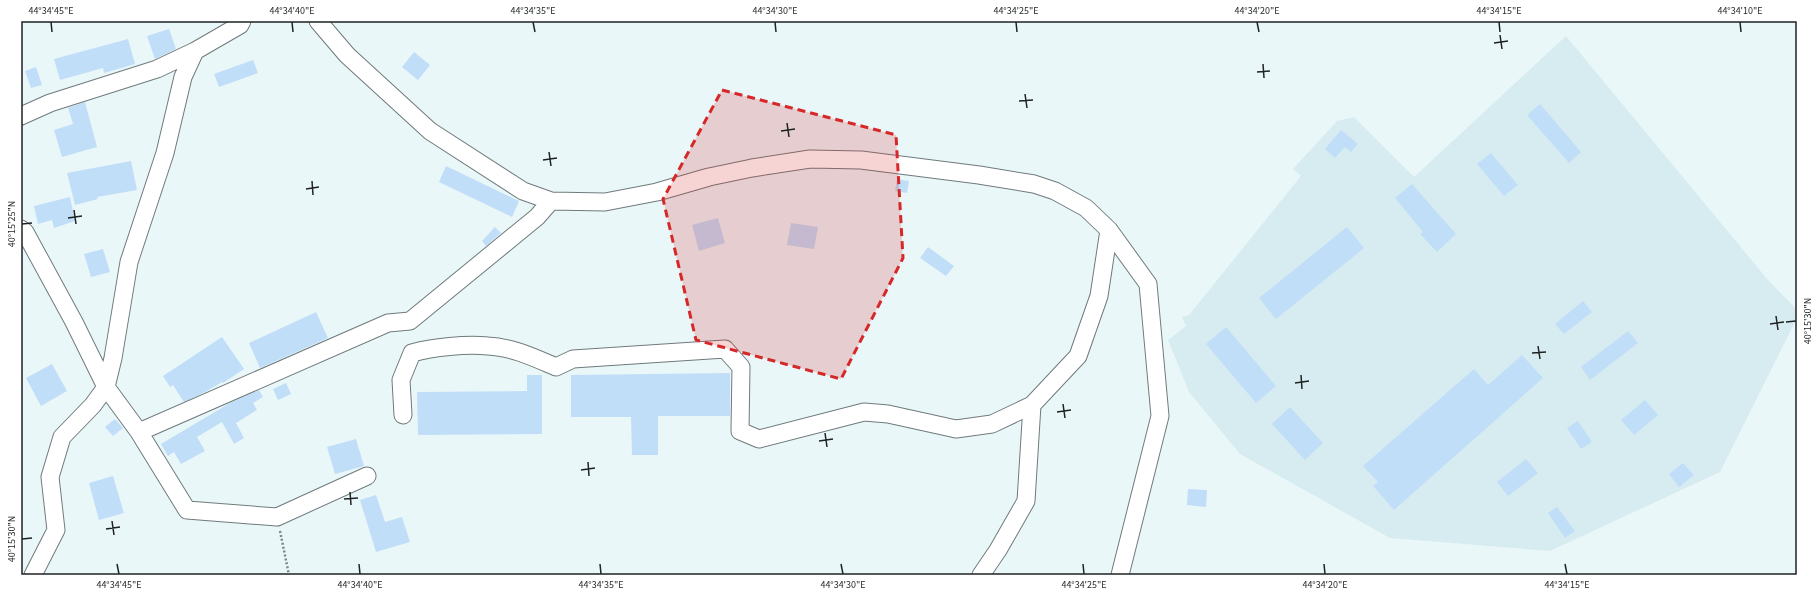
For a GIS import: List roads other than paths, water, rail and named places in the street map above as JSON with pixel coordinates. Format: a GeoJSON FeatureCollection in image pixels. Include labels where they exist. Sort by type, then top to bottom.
{"type":"FeatureCollection","features":[{"type":"Feature","properties":{"kind":"street"},"geometry":{"type":"LineString","coordinates":[[21,116],[50,103],[157,70],[195,51],[240,25],[242,21]]}},
{"type":"Feature","properties":{"kind":"street"},"geometry":{"type":"LineString","coordinates":[[318,21],[347,55],[430,131],[523,191],[551,201],[605,202],[657,192],[709,177],[752,168],[810,159],[861,160],[980,175],[1034,184],[1055,191],[1081,205],[1097,217],[1109,230],[1148,284],[1160,416],[1120,575]]}},
{"type":"Feature","properties":{"kind":"street"},"geometry":{"type":"LineString","coordinates":[[33,575],[56,530],[50,476],[62,437],[93,405],[106,387],[113,358],[130,262],[165,153],[183,77],[195,51]]}},
{"type":"Feature","properties":{"kind":"street"},"geometry":{"type":"LineString","coordinates":[[139,432],[388,323],[410,321],[537,217],[551,201]]}},
{"type":"Feature","properties":{"kind":"street"},"geometry":{"type":"LineString","coordinates":[[21,229],[25,232],[29,239],[106,387],[139,432],[186,510],[277,517],[367,476]]}},
{"type":"Feature","properties":{"kind":"street"},"geometry":{"type":"LineString","coordinates":[[403,415],[401,380],[412,353],[429,348],[489,346],[527,355],[556,367],[573,359],[725,349],[741,367],[740,431],[759,439],[864,412],[888,414],[956,429],[992,424],[1032,405],[1078,356],[1099,296],[1109,230]]}},
{"type":"Feature","properties":{"kind":"street"},"geometry":{"type":"LineString","coordinates":[[982,575],[1026,500],[1032,405]]}}]}
